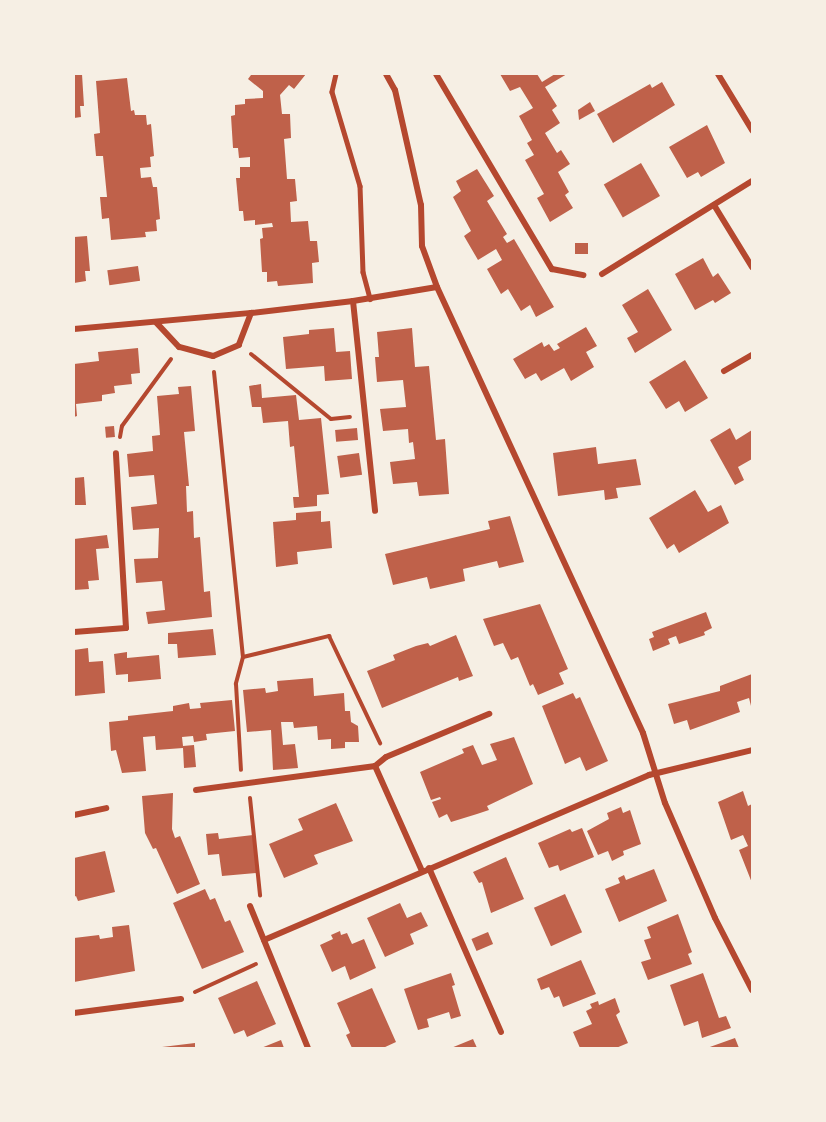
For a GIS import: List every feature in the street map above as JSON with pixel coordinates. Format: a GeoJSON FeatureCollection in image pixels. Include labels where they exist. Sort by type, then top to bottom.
{"type":"FeatureCollection","features":[{"type":"Feature","properties":{"kind":"street"},"geometry":{"type":"LineString","coordinates":[[386,74],[395,90],[421,206],[422,246],[437,287],[643,733],[665,803],[715,918],[753,990]]}},
{"type":"Feature","properties":{"kind":"street"},"geometry":{"type":"LineString","coordinates":[[436,74],[552,269],[583,275]]}},
{"type":"Feature","properties":{"kind":"street"},"geometry":{"type":"LineString","coordinates":[[718,74],[753,130]]}},
{"type":"Feature","properties":{"kind":"street"},"geometry":{"type":"LineString","coordinates":[[602,274],[753,181]]}},
{"type":"Feature","properties":{"kind":"street"},"geometry":{"type":"LineString","coordinates":[[714,205],[753,267]]}},
{"type":"Feature","properties":{"kind":"street"},"geometry":{"type":"LineString","coordinates":[[74,329],[251,313],[370,299],[437,287]]}},
{"type":"Feature","properties":{"kind":"street"},"geometry":{"type":"LineString","coordinates":[[353,301],[375,511]]}},
{"type":"Feature","properties":{"kind":"street"},"geometry":{"type":"LineString","coordinates":[[156,322],[179,347],[213,356],[239,345],[251,313]]}},
{"type":"Feature","properties":{"kind":"street"},"geometry":{"type":"LineString","coordinates":[[724,371],[753,355]]}},
{"type":"Feature","properties":{"kind":"street"},"geometry":{"type":"LineString","coordinates":[[74,632],[126,628],[116,453]]}},
{"type":"Feature","properties":{"kind":"street"},"geometry":{"type":"LineString","coordinates":[[196,790],[375,766],[386,757],[489,714]]}},
{"type":"Feature","properties":{"kind":"street"},"geometry":{"type":"LineString","coordinates":[[264,940],[657,773],[753,750]]}},
{"type":"Feature","properties":{"kind":"street"},"geometry":{"type":"LineString","coordinates":[[375,766],[501,1032]]}},
{"type":"Feature","properties":{"kind":"street"},"geometry":{"type":"LineString","coordinates":[[74,815],[106,808]]}},
{"type":"Feature","properties":{"kind":"street"},"geometry":{"type":"LineString","coordinates":[[250,906],[308,1048]]}},
{"type":"Feature","properties":{"kind":"street"},"geometry":{"type":"LineString","coordinates":[[74,1013],[181,999]]}},
{"type":"Feature","properties":{"kind":"lane"},"geometry":{"type":"LineString","coordinates":[[336,74],[333,92],[360,186],[363,272],[370,299]]}},
{"type":"Feature","properties":{"kind":"path"},"geometry":{"type":"LineString","coordinates":[[239,345],[331,419],[364,416]]}},
{"type":"Feature","properties":{"kind":"path"},"geometry":{"type":"LineString","coordinates":[[116,453],[122,426],[179,347]]}},
{"type":"Feature","properties":{"kind":"path"},"geometry":{"type":"LineString","coordinates":[[213,356],[243,657],[236,684],[245,782],[260,895],[250,906]]}},
{"type":"Feature","properties":{"kind":"path"},"geometry":{"type":"LineString","coordinates":[[243,657],[329,636],[386,757]]}},
{"type":"Feature","properties":{"kind":"path"},"geometry":{"type":"LineString","coordinates":[[181,999],[270,958]]}},
{"type":"Feature","properties":{"kind":"building"},"geometry":{"type":"Polygon","coordinates":[[[74,74],[82,74],[84,106],[80,106],[81,117],[74,118],[74,74]]]}},
{"type":"Feature","properties":{"kind":"building"},"geometry":{"type":"Polygon","coordinates":[[[249,74],[306,74],[294,89],[289,85],[280,95],[282,114],[290,114],[291,138],[284,139],[287,179],[295,179],[297,201],[290,202],[291,222],[308,221],[310,241],[317,241],[319,262],[312,263],[313,283],[278,286],[277,281],[267,282],[267,272],[262,272],[260,239],[263,238],[262,228],[273,227],[272,223],[255,225],[255,220],[244,221],[243,211],[239,211],[236,178],[240,178],[240,167],[250,167],[250,157],[239,158],[238,148],[233,148],[231,116],[235,115],[235,105],[245,104],[245,99],[263,98],[263,91],[248,79],[251,75],[249,74]]]}},
{"type":"Feature","properties":{"kind":"building"},"geometry":{"type":"Polygon","coordinates":[[[500,74],[537,74],[542,82],[555,74],[567,74],[545,87],[557,106],[552,110],[560,123],[545,133],[557,153],[561,150],[570,164],[558,172],[569,192],[565,195],[573,208],[550,222],[537,198],[544,194],[525,160],[534,155],[527,143],[532,140],[519,116],[533,108],[520,87],[510,91],[500,74]]]}},
{"type":"Feature","properties":{"kind":"building"},"geometry":{"type":"Polygon","coordinates":[[[127,78],[131,111],[134,110],[135,115],[146,115],[147,125],[151,124],[154,156],[150,157],[151,167],[140,168],[141,178],[151,177],[153,187],[157,187],[160,219],[156,220],[157,231],[145,232],[146,237],[111,240],[109,218],[102,219],[100,197],[107,197],[103,156],[96,156],[94,134],[100,133],[96,81],[127,78]]]}},
{"type":"Feature","properties":{"kind":"building"},"geometry":{"type":"Polygon","coordinates":[[[662,82],[675,105],[613,143],[597,114],[650,84],[652,88],[662,82]]]}},
{"type":"Feature","properties":{"kind":"building"},"geometry":{"type":"Polygon","coordinates":[[[590,102],[595,111],[579,120],[578,110],[590,102]]]}},
{"type":"Feature","properties":{"kind":"building"},"geometry":{"type":"Polygon","coordinates":[[[707,125],[725,163],[701,177],[698,172],[687,178],[669,147],[707,125]]]}},
{"type":"Feature","properties":{"kind":"building"},"geometry":{"type":"Polygon","coordinates":[[[641,163],[660,196],[623,217],[604,184],[641,163]]]}},
{"type":"Feature","properties":{"kind":"building"},"geometry":{"type":"Polygon","coordinates":[[[477,169],[494,196],[487,201],[507,234],[503,237],[507,243],[514,239],[554,307],[536,317],[530,305],[521,311],[508,289],[501,294],[487,269],[502,260],[496,249],[478,260],[464,236],[471,231],[453,197],[461,191],[456,181],[477,169]]]}},
{"type":"Feature","properties":{"kind":"building"},"geometry":{"type":"Polygon","coordinates":[[[87,236],[90,271],[85,271],[86,281],[74,283],[74,237],[87,236]]]}},
{"type":"Feature","properties":{"kind":"building"},"geometry":{"type":"Polygon","coordinates":[[[575,243],[588,243],[588,254],[575,254],[575,243]]]}},
{"type":"Feature","properties":{"kind":"building"},"geometry":{"type":"Polygon","coordinates":[[[703,258],[713,277],[718,273],[731,293],[715,303],[713,300],[695,310],[675,274],[703,258]]]}},
{"type":"Feature","properties":{"kind":"building"},"geometry":{"type":"Polygon","coordinates":[[[138,266],[140,281],[109,285],[107,270],[138,266]]]}},
{"type":"Feature","properties":{"kind":"building"},"geometry":{"type":"Polygon","coordinates":[[[648,289],[672,330],[635,353],[627,338],[638,332],[622,305],[648,289]]]}},
{"type":"Feature","properties":{"kind":"building"},"geometry":{"type":"Polygon","coordinates":[[[586,327],[597,346],[586,352],[594,367],[571,381],[564,368],[541,381],[536,373],[525,379],[513,359],[542,342],[544,347],[549,344],[554,351],[560,348],[557,344],[586,327]]]}},
{"type":"Feature","properties":{"kind":"building"},"geometry":{"type":"Polygon","coordinates":[[[334,328],[336,352],[350,351],[352,379],[325,381],[324,366],[286,369],[283,337],[309,334],[309,330],[334,328]]]}},
{"type":"Feature","properties":{"kind":"building"},"geometry":{"type":"Polygon","coordinates":[[[412,328],[415,367],[429,366],[436,440],[445,439],[449,494],[419,496],[417,482],[393,484],[390,462],[415,459],[413,442],[409,443],[408,429],[383,431],[380,409],[406,407],[403,380],[377,382],[375,357],[379,357],[377,332],[412,328]]]}},
{"type":"Feature","properties":{"kind":"building"},"geometry":{"type":"Polygon","coordinates":[[[138,348],[140,373],[131,374],[132,384],[114,386],[115,393],[102,395],[102,401],[76,404],[77,416],[74,417],[74,364],[99,361],[98,352],[138,348]]]}},
{"type":"Feature","properties":{"kind":"building"},"geometry":{"type":"Polygon","coordinates":[[[685,360],[708,398],[685,412],[679,401],[666,409],[649,382],[685,360]]]}},
{"type":"Feature","properties":{"kind":"building"},"geometry":{"type":"Polygon","coordinates":[[[261,384],[262,398],[296,395],[299,420],[321,418],[329,494],[317,495],[317,506],[294,508],[293,497],[299,497],[294,446],[290,447],[288,421],[263,423],[261,407],[252,407],[249,386],[261,384]]]}},
{"type":"Feature","properties":{"kind":"building"},"geometry":{"type":"Polygon","coordinates":[[[191,386],[195,431],[184,432],[189,486],[186,486],[187,512],[193,511],[194,538],[200,537],[204,592],[210,591],[212,617],[148,624],[146,612],[165,610],[162,581],[136,583],[134,559],[158,558],[159,528],[133,530],[131,507],[157,504],[154,475],[129,477],[127,454],[153,451],[152,436],[160,435],[157,396],[179,394],[178,387],[191,386]]]}},
{"type":"Feature","properties":{"kind":"building"},"geometry":{"type":"Polygon","coordinates":[[[114,426],[115,437],[106,438],[105,427],[114,426]]]}},
{"type":"Feature","properties":{"kind":"building"},"geometry":{"type":"Polygon","coordinates":[[[357,428],[358,440],[336,442],[335,430],[357,428]]]}},
{"type":"Feature","properties":{"kind":"building"},"geometry":{"type":"Polygon","coordinates":[[[730,428],[736,440],[752,430],[752,459],[738,467],[744,480],[735,485],[710,440],[730,428]]]}},
{"type":"Feature","properties":{"kind":"building"},"geometry":{"type":"Polygon","coordinates":[[[596,447],[598,464],[636,459],[641,485],[616,488],[618,498],[605,500],[604,490],[558,496],[553,453],[596,447]]]}},
{"type":"Feature","properties":{"kind":"building"},"geometry":{"type":"Polygon","coordinates":[[[359,453],[362,475],[340,478],[337,456],[359,453]]]}},
{"type":"Feature","properties":{"kind":"building"},"geometry":{"type":"Polygon","coordinates":[[[84,477],[86,505],[74,505],[74,478],[84,477]]]}},
{"type":"Feature","properties":{"kind":"building"},"geometry":{"type":"Polygon","coordinates":[[[695,490],[708,512],[721,505],[729,523],[679,553],[674,544],[667,549],[649,518],[695,490]]]}},
{"type":"Feature","properties":{"kind":"building"},"geometry":{"type":"Polygon","coordinates":[[[321,511],[321,522],[330,521],[332,548],[297,552],[298,564],[276,567],[273,522],[296,520],[296,513],[321,511]]]}},
{"type":"Feature","properties":{"kind":"building"},"geometry":{"type":"Polygon","coordinates":[[[510,516],[524,562],[499,568],[497,561],[463,569],[465,581],[430,589],[427,577],[393,585],[385,554],[490,529],[488,521],[510,516]]]}},
{"type":"Feature","properties":{"kind":"building"},"geometry":{"type":"Polygon","coordinates":[[[107,535],[109,548],[96,549],[99,580],[88,581],[89,589],[74,590],[74,539],[107,535]]]}},
{"type":"Feature","properties":{"kind":"building"},"geometry":{"type":"Polygon","coordinates":[[[540,604],[568,669],[559,673],[564,684],[538,695],[533,684],[530,686],[518,657],[511,660],[503,643],[494,646],[483,619],[540,604]]]}},
{"type":"Feature","properties":{"kind":"building"},"geometry":{"type":"Polygon","coordinates":[[[706,612],[712,628],[704,632],[705,635],[679,644],[676,636],[668,639],[670,644],[653,651],[649,639],[654,637],[652,632],[706,612]]]}},
{"type":"Feature","properties":{"kind":"building"},"geometry":{"type":"Polygon","coordinates":[[[213,629],[216,655],[178,658],[177,644],[168,644],[168,633],[213,629]]]}},
{"type":"Feature","properties":{"kind":"building"},"geometry":{"type":"Polygon","coordinates":[[[456,635],[473,676],[459,681],[458,677],[382,708],[367,671],[395,660],[393,655],[428,643],[430,646],[456,635]]]}},
{"type":"Feature","properties":{"kind":"building"},"geometry":{"type":"Polygon","coordinates":[[[88,648],[89,662],[103,661],[105,693],[74,696],[74,650],[88,648]]]}},
{"type":"Feature","properties":{"kind":"building"},"geometry":{"type":"Polygon","coordinates":[[[127,652],[127,658],[159,655],[161,679],[128,682],[128,674],[116,675],[114,654],[127,652]]]}},
{"type":"Feature","properties":{"kind":"building"},"geometry":{"type":"Polygon","coordinates":[[[752,674],[752,710],[749,698],[737,702],[740,712],[690,730],[687,720],[674,724],[668,704],[720,691],[720,686],[752,674]]]}},
{"type":"Feature","properties":{"kind":"building"},"geometry":{"type":"Polygon","coordinates":[[[313,678],[314,696],[344,693],[345,711],[350,711],[351,722],[358,726],[359,742],[345,742],[345,748],[331,749],[331,739],[318,740],[317,726],[294,728],[293,722],[281,722],[283,745],[295,744],[298,768],[273,770],[271,730],[247,732],[243,690],[265,688],[266,693],[278,691],[277,681],[313,678]]]}},
{"type":"Feature","properties":{"kind":"building"},"geometry":{"type":"Polygon","coordinates":[[[573,693],[576,699],[580,697],[608,761],[586,771],[580,757],[565,764],[542,706],[573,693]]]}},
{"type":"Feature","properties":{"kind":"building"},"geometry":{"type":"Polygon","coordinates":[[[232,700],[235,731],[206,734],[207,740],[194,742],[193,736],[182,737],[183,746],[194,745],[196,767],[184,768],[183,748],[156,750],[155,736],[143,737],[146,771],[122,773],[116,750],[111,751],[109,722],[128,720],[128,716],[173,711],[173,706],[189,703],[190,709],[201,708],[200,703],[232,700]]]}},
{"type":"Feature","properties":{"kind":"building"},"geometry":{"type":"Polygon","coordinates":[[[514,737],[533,784],[487,806],[489,810],[451,822],[447,814],[439,818],[432,802],[441,799],[440,797],[431,800],[420,772],[464,753],[462,749],[473,745],[482,765],[497,760],[490,744],[514,737]]]}},
{"type":"Feature","properties":{"kind":"building"},"geometry":{"type":"Polygon","coordinates":[[[743,791],[748,806],[752,804],[752,883],[739,850],[748,846],[743,835],[731,840],[718,802],[743,791]]]}},
{"type":"Feature","properties":{"kind":"building"},"geometry":{"type":"Polygon","coordinates":[[[173,793],[172,829],[175,838],[180,836],[200,884],[177,894],[156,848],[153,849],[145,833],[142,796],[173,793]]]}},
{"type":"Feature","properties":{"kind":"building"},"geometry":{"type":"Polygon","coordinates":[[[336,803],[353,841],[314,855],[318,864],[284,878],[269,844],[303,830],[298,819],[336,803]]]}},
{"type":"Feature","properties":{"kind":"building"},"geometry":{"type":"Polygon","coordinates":[[[621,807],[623,813],[630,810],[641,844],[623,851],[624,855],[612,861],[608,851],[598,855],[587,831],[609,819],[607,813],[621,807]]]}},
{"type":"Feature","properties":{"kind":"building"},"geometry":{"type":"Polygon","coordinates":[[[582,828],[594,857],[560,871],[558,865],[549,868],[538,843],[570,829],[572,832],[582,828]]]}},
{"type":"Feature","properties":{"kind":"building"},"geometry":{"type":"Polygon","coordinates":[[[218,833],[219,839],[253,835],[257,873],[222,876],[219,854],[208,855],[206,834],[218,833]]]}},
{"type":"Feature","properties":{"kind":"building"},"geometry":{"type":"Polygon","coordinates":[[[105,851],[115,892],[78,901],[76,896],[74,897],[74,858],[105,851]]]}},
{"type":"Feature","properties":{"kind":"building"},"geometry":{"type":"Polygon","coordinates":[[[506,857],[524,899],[491,913],[482,882],[479,883],[473,872],[506,857]]]}},
{"type":"Feature","properties":{"kind":"building"},"geometry":{"type":"Polygon","coordinates":[[[654,869],[667,901],[619,922],[605,889],[620,883],[618,878],[624,875],[626,880],[654,869]]]}},
{"type":"Feature","properties":{"kind":"building"},"geometry":{"type":"Polygon","coordinates":[[[205,889],[210,900],[215,898],[225,922],[230,920],[244,952],[202,969],[173,903],[205,889]]]}},
{"type":"Feature","properties":{"kind":"building"},"geometry":{"type":"Polygon","coordinates":[[[565,894],[582,932],[551,946],[534,908],[565,894]]]}},
{"type":"Feature","properties":{"kind":"building"},"geometry":{"type":"Polygon","coordinates":[[[400,903],[407,918],[421,912],[428,926],[410,934],[414,944],[385,957],[367,918],[400,903]]]}},
{"type":"Feature","properties":{"kind":"building"},"geometry":{"type":"Polygon","coordinates":[[[678,914],[692,952],[688,954],[692,964],[648,980],[641,962],[651,959],[644,940],[651,938],[647,927],[678,914]]]}},
{"type":"Feature","properties":{"kind":"building"},"geometry":{"type":"Polygon","coordinates":[[[129,925],[135,971],[74,982],[74,938],[99,935],[100,939],[113,937],[112,927],[129,925]]]}},
{"type":"Feature","properties":{"kind":"building"},"geometry":{"type":"Polygon","coordinates":[[[340,931],[341,935],[347,933],[352,944],[364,939],[376,968],[350,980],[345,966],[332,972],[320,945],[333,939],[331,935],[340,931]]]}},
{"type":"Feature","properties":{"kind":"building"},"geometry":{"type":"Polygon","coordinates":[[[488,932],[493,944],[477,951],[471,939],[488,932]]]}},
{"type":"Feature","properties":{"kind":"building"},"geometry":{"type":"Polygon","coordinates":[[[581,960],[596,994],[563,1007],[559,996],[554,998],[549,987],[541,990],[537,979],[581,960]]]}},
{"type":"Feature","properties":{"kind":"building"},"geometry":{"type":"Polygon","coordinates":[[[451,973],[455,985],[452,986],[461,1016],[451,1019],[449,1012],[427,1019],[429,1027],[418,1030],[404,989],[451,973]]]}},
{"type":"Feature","properties":{"kind":"building"},"geometry":{"type":"Polygon","coordinates":[[[703,973],[719,1018],[726,1016],[731,1028],[702,1038],[698,1021],[684,1026],[670,985],[703,973]]]}},
{"type":"Feature","properties":{"kind":"building"},"geometry":{"type":"Polygon","coordinates":[[[257,981],[276,1024],[247,1037],[244,1030],[234,1034],[218,998],[257,981]]]}},
{"type":"Feature","properties":{"kind":"building"},"geometry":{"type":"Polygon","coordinates":[[[372,988],[396,1042],[383,1048],[352,1048],[346,1035],[350,1033],[337,1003],[372,988]]]}},
{"type":"Feature","properties":{"kind":"building"},"geometry":{"type":"Polygon","coordinates":[[[615,998],[620,1012],[616,1015],[628,1043],[616,1048],[580,1048],[573,1032],[592,1024],[586,1011],[592,1008],[590,1004],[598,1001],[599,1005],[615,998]]]}},
{"type":"Feature","properties":{"kind":"building"},"geometry":{"type":"Polygon","coordinates":[[[735,1038],[739,1048],[707,1048],[735,1038]]]}},
{"type":"Feature","properties":{"kind":"building"},"geometry":{"type":"Polygon","coordinates":[[[473,1039],[477,1048],[451,1048],[473,1039]]]}},
{"type":"Feature","properties":{"kind":"building"},"geometry":{"type":"Polygon","coordinates":[[[281,1040],[284,1048],[261,1048],[281,1040]]]}},
{"type":"Feature","properties":{"kind":"building"},"geometry":{"type":"Polygon","coordinates":[[[195,1043],[195,1048],[162,1048],[162,1047],[195,1043]]]}}]}
